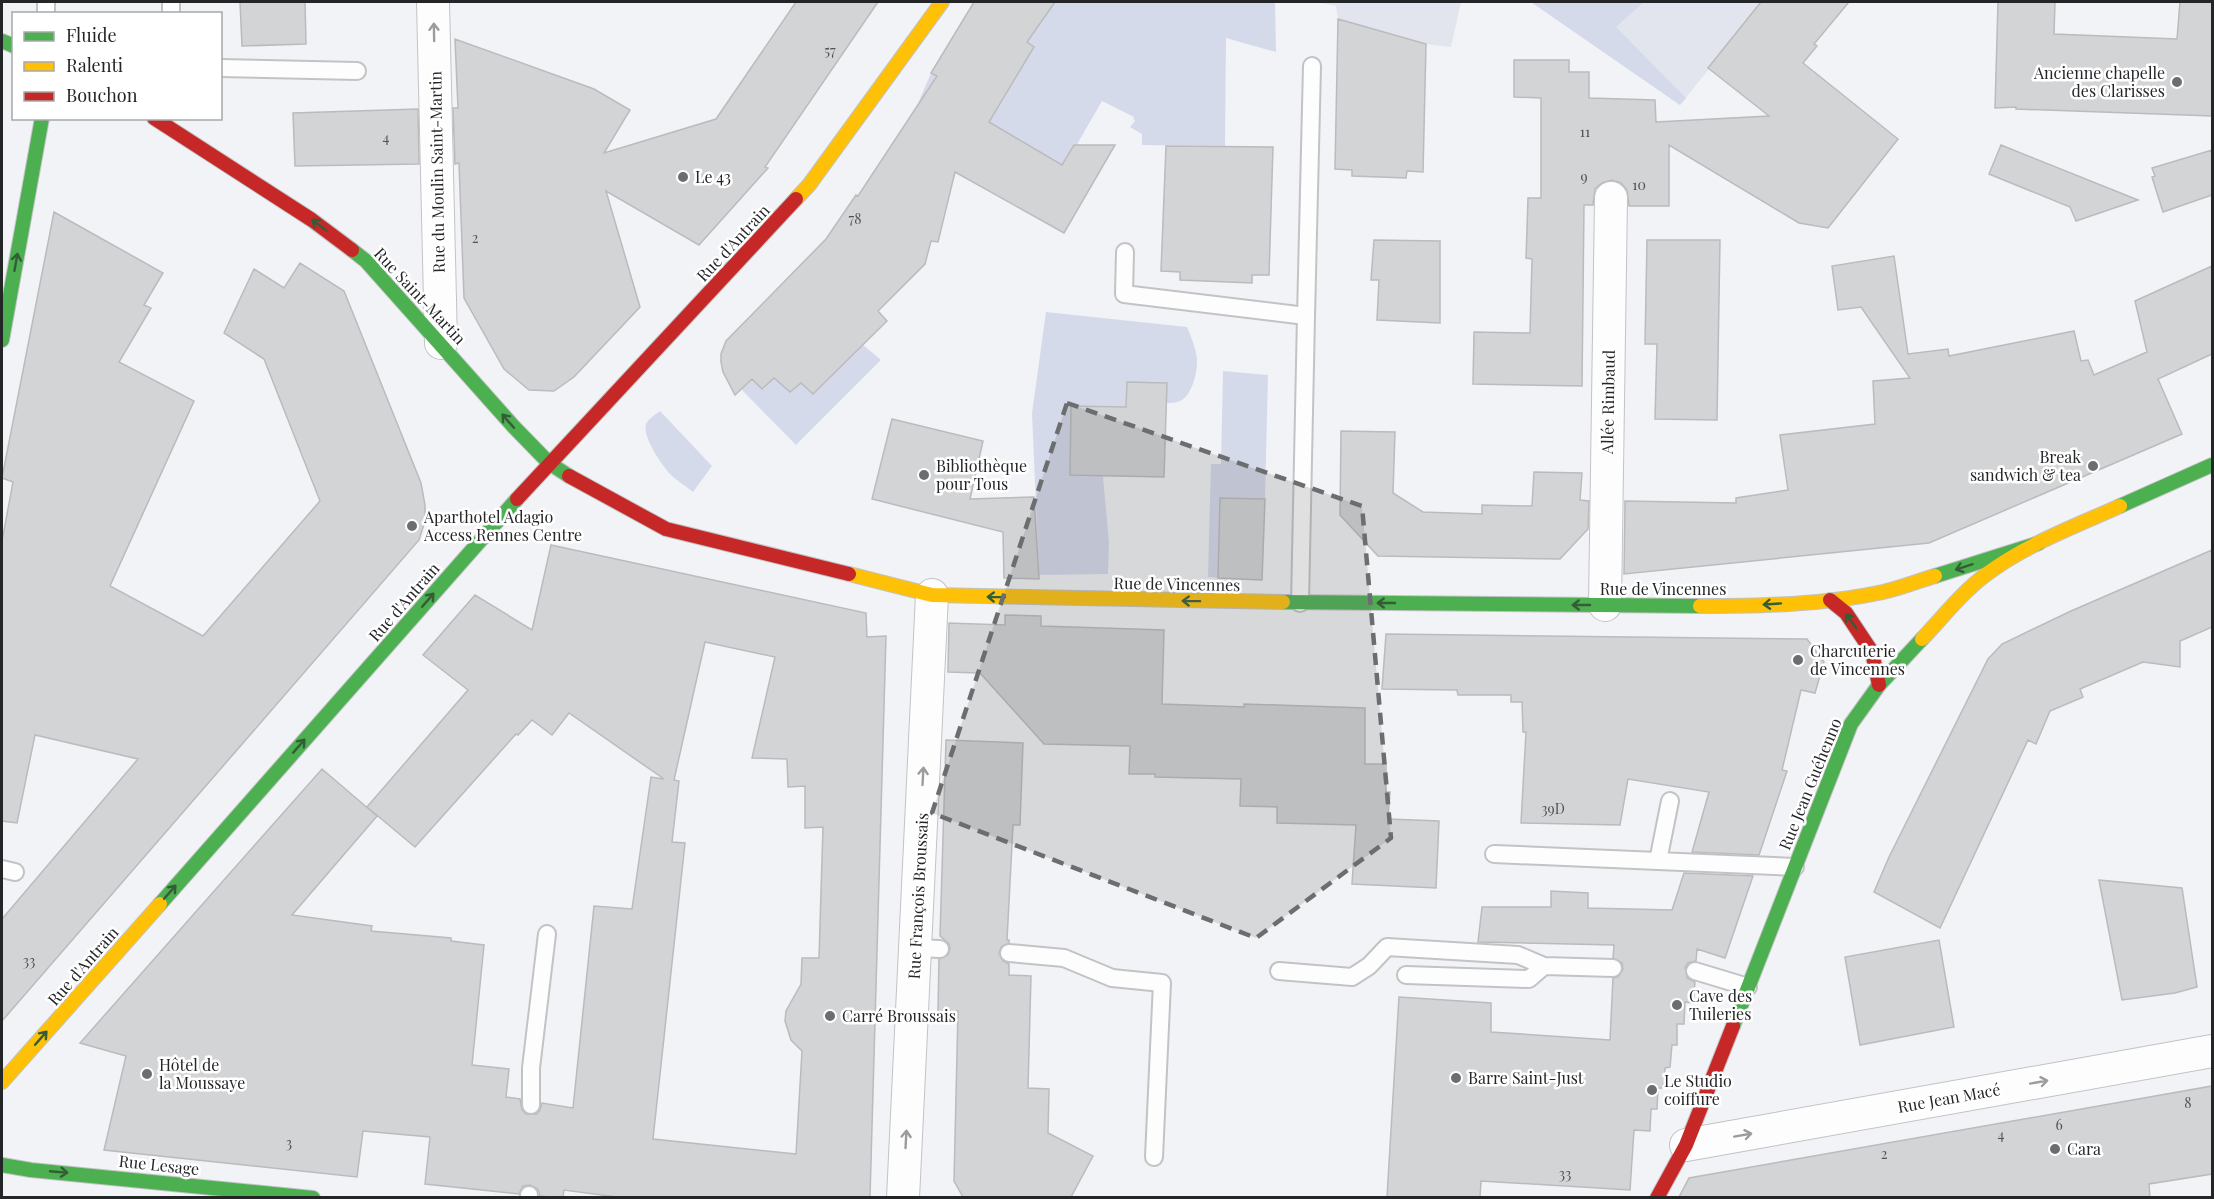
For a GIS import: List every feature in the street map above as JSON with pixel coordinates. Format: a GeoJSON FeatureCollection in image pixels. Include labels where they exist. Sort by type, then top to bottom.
{"type":"FeatureCollection","features":[{"type":"Feature","properties":{"kind":"main road","name":"Rue d'Antrain"},"geometry":{"type":"LineString","coordinates":[[2,1082],[549,463],[809,185],[942,2]]}},
{"type":"Feature","properties":{"kind":"main road"},"geometry":{"type":"LineString","coordinates":[[2,340],[42,120]]}},
{"type":"Feature","properties":{"kind":"main road","name":"Rue Saint-Martin"},"geometry":{"type":"LineString","coordinates":[[157,120],[312,220],[366,261],[441,342],[513,426],[549,463]]}},
{"type":"Feature","properties":{"kind":"main road","name":"Rue de Vincennes"},"geometry":{"type":"LineString","coordinates":[[549,463],[577,482],[666,529],[932,595],[1300,603],[1743,606],[1830,600],[1884,592],[2039,543]]}},
{"type":"Feature","properties":{"kind":"main road","name":"Rue Jean Guéhenno"},"geometry":{"type":"LineString","coordinates":[[1657,1197],[1686,1145],[1851,724],[1879,685],[1966,592],[2008,560],[2039,543],[2212,465]]}},
{"type":"Feature","properties":{"kind":"main road"},"geometry":{"type":"LineString","coordinates":[[1830,600],[1846,613],[1872,652],[1879,685]]}},
{"type":"Feature","properties":{"kind":"main road","name":"Rue Jean Guéhenno"},"geometry":{"type":"LineString","coordinates":[[1680,1187],[1686,1145]]}},
{"type":"Feature","properties":{"kind":"main road","name":"Rue Lesage"},"geometry":{"type":"LineString","coordinates":[[2,1165],[31,1170],[313,1197]]}},
{"type":"Feature","properties":{"kind":"street","name":"Rue du Moulin Saint-Martin"},"geometry":{"type":"LineString","coordinates":[[433,2],[441,342]]}},
{"type":"Feature","properties":{"kind":"street","name":"Allée Rimbaud"},"geometry":{"type":"LineString","coordinates":[[1605,605],[1611,198]]}},
{"type":"Feature","properties":{"kind":"street","name":"Rue François Broussais"},"geometry":{"type":"LineString","coordinates":[[903,1197],[928,949],[932,595]]}},
{"type":"Feature","properties":{"kind":"street","name":"Rue Jean Macé"},"geometry":{"type":"LineString","coordinates":[[1686,1145],[2212,1051]]}},
{"type":"Feature","properties":{"kind":"lane"},"geometry":{"type":"LineString","coordinates":[[1300,603],[1312,66]]}},
{"type":"Feature","properties":{"kind":"lane"},"geometry":{"type":"LineString","coordinates":[[222,68],[357,71]]}},
{"type":"Feature","properties":{"kind":"lane"},"geometry":{"type":"LineString","coordinates":[[1125,252],[1124,294],[1306,316]]}},
{"type":"Feature","properties":{"kind":"lane"},"geometry":{"type":"LineString","coordinates":[[1658,861],[1670,801]]}},
{"type":"Feature","properties":{"kind":"lane"},"geometry":{"type":"LineString","coordinates":[[1494,854],[1795,867]]}},
{"type":"Feature","properties":{"kind":"lane"},"geometry":{"type":"LineString","coordinates":[[531,1105],[531,1068],[547,934]]}},
{"type":"Feature","properties":{"kind":"lane"},"geometry":{"type":"LineString","coordinates":[[1279,971],[1352,976],[1370,966],[1387,947],[1518,955],[1544,966],[1613,968]]}},
{"type":"Feature","properties":{"kind":"lane"},"geometry":{"type":"LineString","coordinates":[[1009,953],[1064,958],[1113,978],[1162,983],[1154,1157]]}},
{"type":"Feature","properties":{"kind":"lane"},"geometry":{"type":"LineString","coordinates":[[1406,975],[1529,979],[1544,966]]}},
{"type":"Feature","properties":{"kind":"lane"},"geometry":{"type":"LineString","coordinates":[[1695,971],[1748,987]]}},
{"type":"Feature","properties":{"kind":"highlighted area"},"geometry":{"type":"Polygon","coordinates":[[[1067,403],[1362,506],[1391,838],[1256,938],[932,813],[1067,403]]]}},
{"type":"Feature","properties":{"kind":"shaded area"},"geometry":{"type":"Polygon","coordinates":[[[1035,2],[1043,2],[1051,7],[1055,2],[1275,2],[1276,52],[1226,38],[1225,146],[1142,145],[1142,134],[1130,127],[1135,121],[1134,117],[1102,101],[1064,167],[974,140],[916,108],[931,73],[999,107],[1034,47],[1012,34],[1035,2]]]}},
{"type":"Feature","properties":{"kind":"shaded area"},"geometry":{"type":"Polygon","coordinates":[[[1316,2],[1461,2],[1451,47],[1426,44],[1338,19],[1336,6],[1316,2]]]}},
{"type":"Feature","properties":{"kind":"shaded area"},"geometry":{"type":"Polygon","coordinates":[[[1531,2],[1763,2],[1680,105],[1531,2]]]}},
{"type":"Feature","properties":{"kind":"shaded area"},"geometry":{"type":"Polygon","coordinates":[[[1531,2],[1644,2],[1616,27],[1686,98],[1680,105],[1531,2]]]}},
{"type":"Feature","properties":{"kind":"shaded area"},"geometry":{"type":"Polygon","coordinates":[[[1046,312],[1187,327],[1196,351],[1197,364],[1193,383],[1188,394],[1180,401],[1166,403],[1167,383],[1127,382],[1126,407],[1071,406],[1070,475],[1103,476],[1109,543],[1108,574],[1039,575],[1032,413],[1046,312]]]}},
{"type":"Feature","properties":{"kind":"shaded area"},"geometry":{"type":"Polygon","coordinates":[[[862,344],[881,360],[796,445],[741,389],[752,379],[763,389],[774,378],[790,392],[862,344]]]}},
{"type":"Feature","properties":{"kind":"shaded area"},"geometry":{"type":"Polygon","coordinates":[[[1223,371],[1268,375],[1265,499],[1221,498],[1218,578],[1208,577],[1211,464],[1221,464],[1223,371]]]}},
{"type":"Feature","properties":{"kind":"shaded area"},"geometry":{"type":"Polygon","coordinates":[[[660,411],[712,466],[693,492],[670,474],[658,458],[647,436],[646,424],[660,411]]]}},
{"type":"Feature","properties":{"kind":"building"},"geometry":{"type":"Polygon","coordinates":[[[240,2],[305,2],[306,44],[242,46],[240,2]]]}},
{"type":"Feature","properties":{"kind":"building"},"geometry":{"type":"Polygon","coordinates":[[[796,2],[878,2],[765,167],[768,168],[699,245],[606,191],[640,307],[574,377],[554,391],[529,390],[504,369],[464,298],[459,163],[455,164],[453,108],[458,108],[455,39],[594,89],[630,110],[604,153],[716,119],[796,2]]]}},
{"type":"Feature","properties":{"kind":"building"},"geometry":{"type":"Polygon","coordinates":[[[974,2],[1055,2],[1027,42],[1034,47],[989,122],[1062,165],[1074,145],[1115,145],[1064,233],[955,172],[938,242],[931,241],[925,264],[878,311],[887,321],[813,394],[801,383],[790,392],[774,378],[762,389],[752,379],[735,395],[723,372],[721,362],[721,354],[726,341],[826,239],[856,195],[858,196],[937,76],[931,73],[974,2]]]}},
{"type":"Feature","properties":{"kind":"building"},"geometry":{"type":"Polygon","coordinates":[[[1761,2],[1849,2],[1814,44],[1817,46],[1803,63],[1898,139],[1828,228],[1799,223],[1669,145],[1669,206],[1629,206],[1627,190],[1621,183],[1612,180],[1602,183],[1595,189],[1593,205],[1584,205],[1582,386],[1473,384],[1474,332],[1530,333],[1532,259],[1526,258],[1528,198],[1541,198],[1541,98],[1514,97],[1514,60],[1569,60],[1569,72],[1589,72],[1589,98],[1655,100],[1656,122],[1769,116],[1708,68],[1761,2]]]}},
{"type":"Feature","properties":{"kind":"building"},"geometry":{"type":"Polygon","coordinates":[[[1998,2],[2055,2],[2054,34],[2177,39],[2180,2],[2212,2],[2212,116],[1995,108],[1998,2]]]}},
{"type":"Feature","properties":{"kind":"building"},"geometry":{"type":"Polygon","coordinates":[[[1338,19],[1426,44],[1423,172],[1407,171],[1406,178],[1352,176],[1352,170],[1335,169],[1338,19]]]}},
{"type":"Feature","properties":{"kind":"building"},"geometry":{"type":"Polygon","coordinates":[[[418,109],[419,164],[295,166],[293,113],[418,109]]]}},
{"type":"Feature","properties":{"kind":"building"},"geometry":{"type":"Polygon","coordinates":[[[2001,145],[2138,200],[2076,221],[2070,207],[1989,174],[2001,145]]]}},
{"type":"Feature","properties":{"kind":"building"},"geometry":{"type":"Polygon","coordinates":[[[1166,146],[1273,147],[1269,275],[1252,275],[1252,283],[1180,280],[1180,272],[1161,271],[1166,146]]]}},
{"type":"Feature","properties":{"kind":"building"},"geometry":{"type":"Polygon","coordinates":[[[2212,150],[2212,195],[2163,212],[2152,177],[2155,176],[2152,168],[2212,150]]]}},
{"type":"Feature","properties":{"kind":"building"},"geometry":{"type":"Polygon","coordinates":[[[54,212],[163,273],[144,305],[151,308],[119,362],[194,401],[110,586],[203,636],[320,501],[264,359],[224,333],[254,269],[284,288],[300,263],[344,291],[421,483],[425,521],[419,540],[2,1021],[2,919],[138,759],[35,735],[17,823],[2,821],[2,541],[13,482],[2,478],[54,212]]]}},
{"type":"Feature","properties":{"kind":"building"},"geometry":{"type":"Polygon","coordinates":[[[1374,240],[1440,241],[1440,323],[1377,320],[1379,280],[1371,280],[1374,240]]]}},
{"type":"Feature","properties":{"kind":"building"},"geometry":{"type":"Polygon","coordinates":[[[1647,240],[1720,240],[1717,420],[1655,419],[1657,344],[1645,344],[1647,240]]]}},
{"type":"Feature","properties":{"kind":"building"},"geometry":{"type":"Polygon","coordinates":[[[1894,256],[1908,354],[1948,349],[1949,356],[2074,331],[2081,361],[2088,360],[2094,375],[2147,352],[2135,301],[2212,266],[2212,354],[2158,379],[2182,434],[1929,543],[1624,574],[1625,501],[1736,503],[1736,498],[1788,490],[1780,435],[1875,424],[1873,381],[1910,378],[1861,307],[1838,310],[1832,266],[1894,256]]]}},
{"type":"Feature","properties":{"kind":"building"},"geometry":{"type":"Polygon","coordinates":[[[1127,382],[1167,383],[1164,477],[1070,475],[1071,406],[1126,407],[1127,382]]]}},
{"type":"Feature","properties":{"kind":"building"},"geometry":{"type":"Polygon","coordinates":[[[892,419],[983,441],[970,499],[1034,497],[1039,579],[1004,578],[1003,532],[872,499],[892,419]]]}},
{"type":"Feature","properties":{"kind":"building"},"geometry":{"type":"Polygon","coordinates":[[[1341,431],[1395,432],[1393,493],[1423,512],[1482,514],[1482,505],[1532,506],[1534,472],[1582,473],[1580,500],[1589,501],[1588,529],[1560,559],[1378,556],[1340,515],[1341,431]]]}},
{"type":"Feature","properties":{"kind":"building"},"geometry":{"type":"Polygon","coordinates":[[[1220,498],[1265,499],[1262,580],[1218,578],[1220,498]]]}},
{"type":"Feature","properties":{"kind":"building"},"geometry":{"type":"Polygon","coordinates":[[[551,545],[866,613],[867,637],[886,636],[870,1197],[617,1197],[564,1190],[563,1197],[550,1197],[540,1196],[538,1189],[530,1185],[523,1186],[519,1194],[425,1184],[430,1137],[363,1131],[357,1177],[104,1150],[126,1056],[80,1043],[322,769],[377,816],[292,915],[372,926],[371,931],[451,938],[451,941],[484,945],[472,1065],[509,1069],[506,1097],[520,1099],[522,1110],[526,1114],[537,1114],[542,1103],[573,1108],[594,906],[632,909],[651,777],[664,779],[569,713],[552,735],[532,720],[518,735],[516,734],[415,847],[367,807],[468,690],[423,655],[475,595],[532,630],[551,545]],[[705,642],[674,780],[679,781],[672,842],[685,843],[653,1139],[796,1154],[802,1051],[791,1040],[785,1021],[786,1011],[801,984],[802,958],[819,958],[823,827],[805,828],[805,786],[788,787],[787,759],[752,758],[775,657],[705,642]]]}},
{"type":"Feature","properties":{"kind":"building"},"geometry":{"type":"Polygon","coordinates":[[[2212,550],[2212,627],[2180,641],[2180,667],[2143,662],[2080,689],[2083,697],[2050,711],[2036,744],[2028,740],[1940,928],[1874,892],[1889,857],[1988,659],[2002,644],[2071,611],[2212,550]]]}},
{"type":"Feature","properties":{"kind":"building"},"geometry":{"type":"Polygon","coordinates":[[[1005,615],[1041,616],[1041,626],[1164,630],[1162,704],[1365,708],[1365,764],[1386,764],[1386,792],[1390,792],[1388,819],[1439,821],[1436,888],[1352,884],[1356,825],[1277,823],[1277,807],[1240,806],[1241,779],[1155,777],[1155,774],[1129,774],[1130,746],[1044,744],[980,673],[948,672],[949,623],[1005,625],[1005,615]]]}},
{"type":"Feature","properties":{"kind":"building"},"geometry":{"type":"Polygon","coordinates":[[[1386,634],[1807,639],[1824,662],[1815,693],[1801,690],[1782,770],[1787,771],[1759,855],[1692,852],[1709,792],[1628,779],[1620,825],[1521,823],[1526,732],[1523,732],[1522,702],[1511,702],[1511,695],[1458,695],[1457,690],[1382,689],[1386,634]]]}},
{"type":"Feature","properties":{"kind":"building"},"geometry":{"type":"Polygon","coordinates":[[[946,740],[1023,743],[1020,825],[1013,825],[1007,940],[1009,943],[1001,947],[999,953],[1003,961],[1009,964],[1009,975],[1031,976],[1028,1088],[1049,1089],[1048,1133],[1093,1156],[1071,1197],[963,1197],[954,1181],[958,1011],[938,1011],[939,959],[948,955],[950,949],[949,944],[940,936],[946,740]]]}},
{"type":"Feature","properties":{"kind":"building","name":"Barre Saint-Just"},"geometry":{"type":"Polygon","coordinates":[[[1684,873],[1753,876],[1725,958],[1697,949],[1696,961],[1688,963],[1685,967],[1687,978],[1695,982],[1693,1003],[1685,1002],[1684,1024],[1677,1024],[1677,1045],[1672,1045],[1670,1067],[1665,1068],[1663,1088],[1658,1088],[1657,1109],[1651,1109],[1650,1131],[1634,1130],[1630,1190],[1481,1181],[1480,1197],[1387,1197],[1399,997],[1491,1003],[1491,1032],[1610,1040],[1613,978],[1618,977],[1623,969],[1622,963],[1613,958],[1614,945],[1478,942],[1482,907],[1551,907],[1551,891],[1588,893],[1588,908],[1672,910],[1684,873]]]}},
{"type":"Feature","properties":{"kind":"building"},"geometry":{"type":"Polygon","coordinates":[[[2099,880],[2182,888],[2197,987],[2175,993],[2122,1000],[2099,880]]]}},
{"type":"Feature","properties":{"kind":"building"},"geometry":{"type":"Polygon","coordinates":[[[1939,940],[1954,1027],[1860,1045],[1845,957],[1939,940]]]}},
{"type":"Feature","properties":{"kind":"building"},"geometry":{"type":"Polygon","coordinates":[[[2212,1086],[2212,1174],[2149,1184],[2150,1197],[1679,1197],[1689,1178],[2212,1086]]]}},
{"type":"Feature","properties":{"kind":"traffic: fast"},"geometry":{"type":"LineString","coordinates":[[2,41],[12,45]]}},
{"type":"Feature","properties":{"kind":"traffic: fast"},"geometry":{"type":"LineString","coordinates":[[2,340],[42,120]]}},
{"type":"Feature","properties":{"kind":"traffic: fast"},"geometry":{"type":"LineString","coordinates":[[352,250],[366,261],[513,426],[549,463],[569,476]]}},
{"type":"Feature","properties":{"kind":"traffic: fast"},"geometry":{"type":"LineString","coordinates":[[2120,506],[2212,465]]}},
{"type":"Feature","properties":{"kind":"traffic: fast"},"geometry":{"type":"LineString","coordinates":[[160,904],[517,499]]}},
{"type":"Feature","properties":{"kind":"traffic: fast"},"geometry":{"type":"LineString","coordinates":[[1935,576],[2039,543]]}},
{"type":"Feature","properties":{"kind":"traffic: fast"},"geometry":{"type":"LineString","coordinates":[[1283,602],[1700,606]]}},
{"type":"Feature","properties":{"kind":"traffic: fast"},"geometry":{"type":"LineString","coordinates":[[1733,1026],[1851,724],[1879,685],[1922,639]]}},
{"type":"Feature","properties":{"kind":"traffic: fast"},"geometry":{"type":"LineString","coordinates":[[2,1165],[31,1170],[313,1198]]}},
{"type":"Feature","properties":{"kind":"traffic: slow"},"geometry":{"type":"LineString","coordinates":[[796,199],[809,185],[942,2]]}},
{"type":"Feature","properties":{"kind":"traffic: slow"},"geometry":{"type":"LineString","coordinates":[[1922,639],[1954,604],[1988,573],[2052,536],[2120,506]]}},
{"type":"Feature","properties":{"kind":"traffic: slow"},"geometry":{"type":"LineString","coordinates":[[849,574],[932,595],[1283,602]]}},
{"type":"Feature","properties":{"kind":"traffic: slow"},"geometry":{"type":"LineString","coordinates":[[1700,606],[1769,605],[1838,600],[1890,590],[1935,576]]}},
{"type":"Feature","properties":{"kind":"traffic: slow"},"geometry":{"type":"LineString","coordinates":[[2,1082],[160,904]]}},
{"type":"Feature","properties":{"kind":"traffic: jam"},"geometry":{"type":"LineString","coordinates":[[157,120],[312,220],[352,250]]}},
{"type":"Feature","properties":{"kind":"traffic: jam"},"geometry":{"type":"LineString","coordinates":[[517,499],[796,199]]}},
{"type":"Feature","properties":{"kind":"traffic: jam"},"geometry":{"type":"LineString","coordinates":[[569,476],[666,529],[849,574]]}},
{"type":"Feature","properties":{"kind":"traffic: jam"},"geometry":{"type":"LineString","coordinates":[[1830,600],[1846,613],[1872,652],[1879,685]]}},
{"type":"Feature","properties":{"kind":"traffic: jam"},"geometry":{"type":"LineString","coordinates":[[1657,1198],[1686,1145],[1733,1026]]}},
{"type":"Feature","properties":{"kind":"place","name":"Ancienne chapelle des Clarisses"},"geometry":{"type":"Point","coordinates":[2177,82]}},
{"type":"Feature","properties":{"kind":"place","name":"Le 43"},"geometry":{"type":"Point","coordinates":[683,177]}},
{"type":"Feature","properties":{"kind":"place","name":"Break sandwich & tea"},"geometry":{"type":"Point","coordinates":[2093,466]}},
{"type":"Feature","properties":{"kind":"place","name":"Bibliothèque pour Tous"},"geometry":{"type":"Point","coordinates":[924,475]}},
{"type":"Feature","properties":{"kind":"place","name":"Aparthotel Adagio Access Rennes Centre"},"geometry":{"type":"Point","coordinates":[412,526]}},
{"type":"Feature","properties":{"kind":"place","name":"Charcuterie de Vincennes"},"geometry":{"type":"Point","coordinates":[1798,660]}},
{"type":"Feature","properties":{"kind":"place","name":"Cave des Tuileries"},"geometry":{"type":"Point","coordinates":[1677,1005]}},
{"type":"Feature","properties":{"kind":"place","name":"Carré Broussais"},"geometry":{"type":"Point","coordinates":[830,1016]}},
{"type":"Feature","properties":{"kind":"place","name":"Hôtel de la Moussaye"},"geometry":{"type":"Point","coordinates":[147,1074]}},
{"type":"Feature","properties":{"kind":"place","name":"Barre Saint-Just"},"geometry":{"type":"Point","coordinates":[1456,1078]}},
{"type":"Feature","properties":{"kind":"place","name":"Le Studio coiffure"},"geometry":{"type":"Point","coordinates":[1652,1090]}},
{"type":"Feature","properties":{"kind":"place","name":"Cara"},"geometry":{"type":"Point","coordinates":[2055,1149]}}]}
